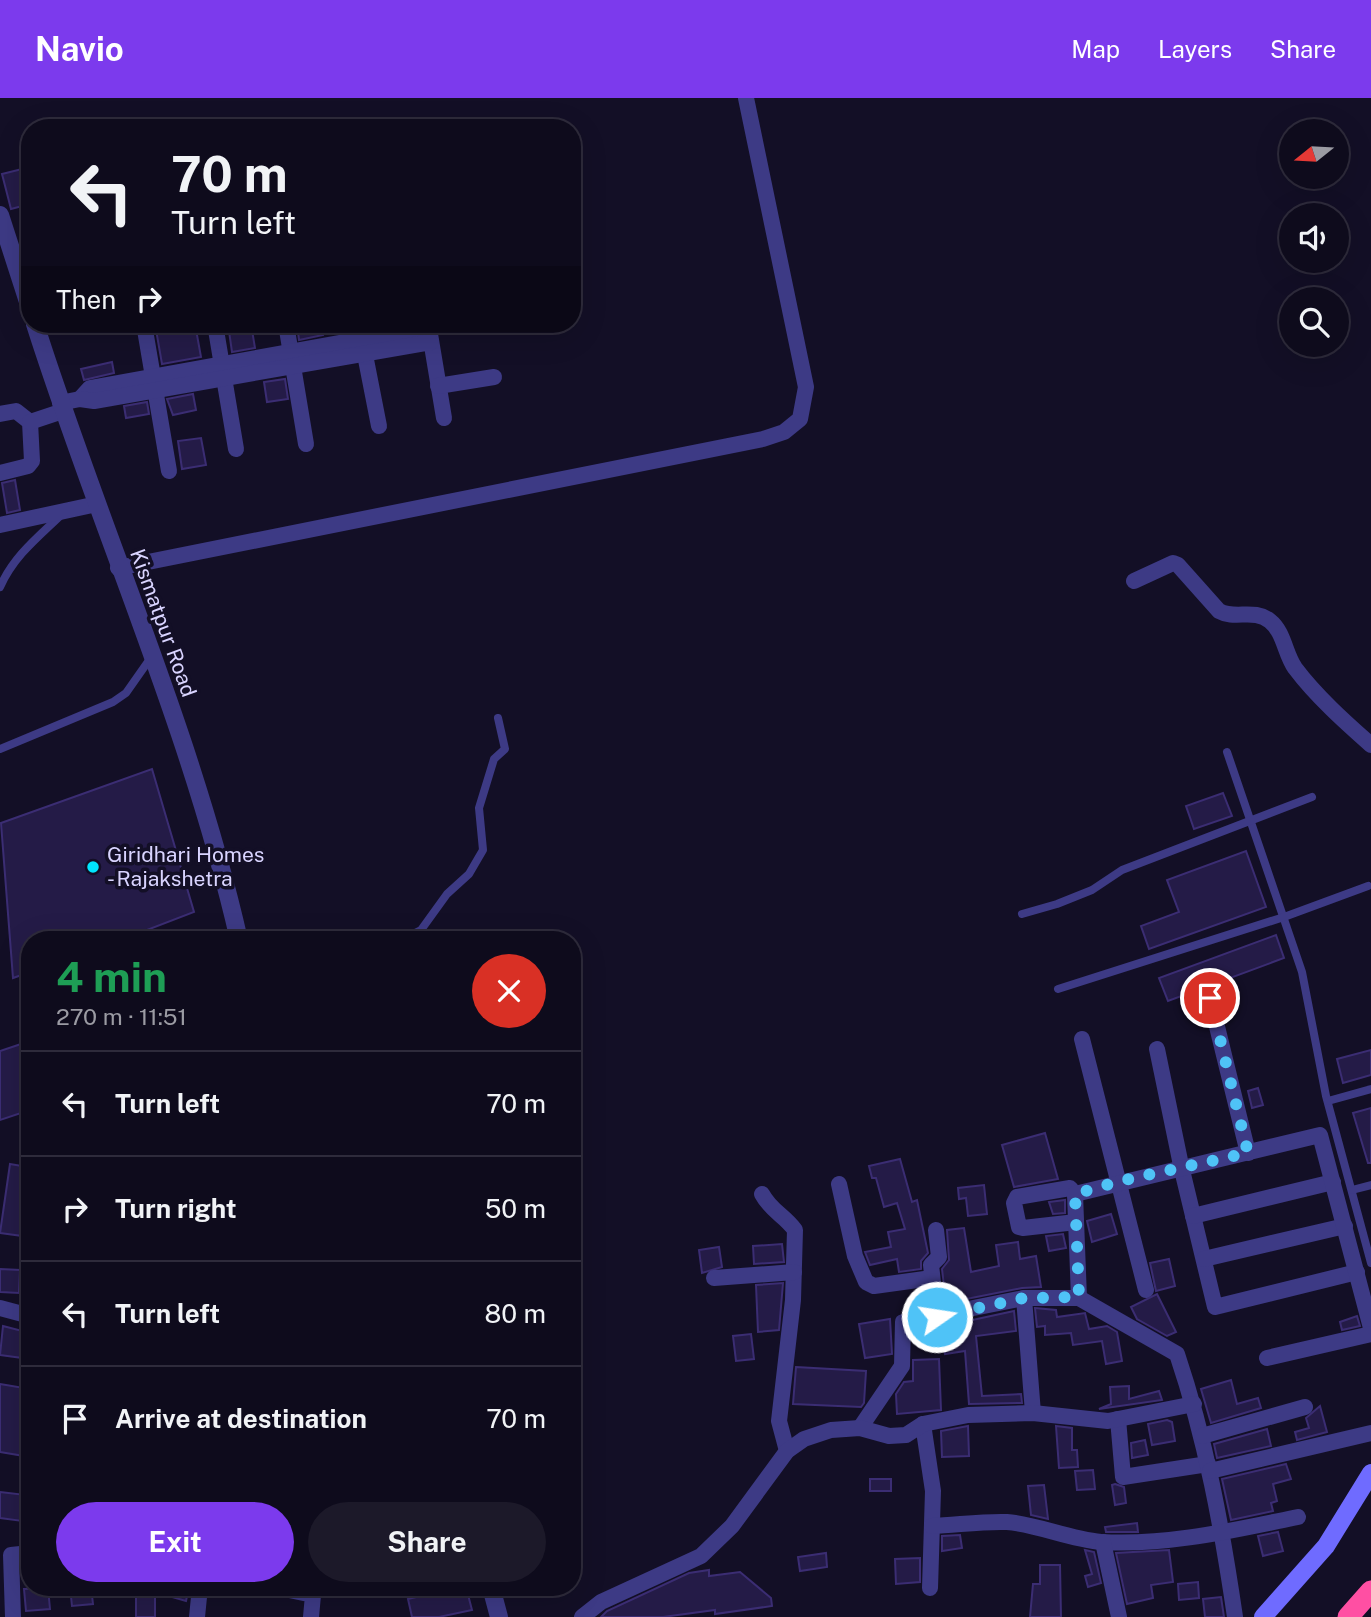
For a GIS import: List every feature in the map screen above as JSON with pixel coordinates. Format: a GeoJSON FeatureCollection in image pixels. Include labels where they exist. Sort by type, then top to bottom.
{"type":"FeatureCollection","features":[{"type":"Feature","properties":{"kind":"highway"},"geometry":{"type":"LineString","coordinates":[[1348,1617],[1371,1591]]}},
{"type":"Feature","properties":{"kind":"main road"},"geometry":{"type":"LineString","coordinates":[[1263,1617],[1326,1546],[1371,1473]]}},
{"type":"Feature","properties":{"kind":"street"},"geometry":{"type":"LineString","coordinates":[[118,568],[750,442],[784,432],[800,419],[806,387],[746,98]]}},
{"type":"Feature","properties":{"kind":"street"},"geometry":{"type":"LineString","coordinates":[[0,215],[21,280]]}},
{"type":"Feature","properties":{"kind":"street","name":"Kismatpur Road"},"geometry":{"type":"LineString","coordinates":[[38,333],[118,568],[152,656],[199,798],[236,931]]}},
{"type":"Feature","properties":{"kind":"street"},"geometry":{"type":"LineString","coordinates":[[146,333],[169,471]]}},
{"type":"Feature","properties":{"kind":"street"},"geometry":{"type":"LineString","coordinates":[[217,333],[236,449]]}},
{"type":"Feature","properties":{"kind":"street"},"geometry":{"type":"LineString","coordinates":[[288,333],[306,444]]}},
{"type":"Feature","properties":{"kind":"street"},"geometry":{"type":"LineString","coordinates":[[30,422],[80,400],[94,401],[154,383],[292,359],[362,339],[412,333]]}},
{"type":"Feature","properties":{"kind":"street"},"geometry":{"type":"LineString","coordinates":[[429,333],[444,418]]}},
{"type":"Feature","properties":{"kind":"street"},"geometry":{"type":"LineString","coordinates":[[362,339],[379,426]]}},
{"type":"Feature","properties":{"kind":"street"},"geometry":{"type":"LineString","coordinates":[[438,386],[494,377]]}},
{"type":"Feature","properties":{"kind":"street"},"geometry":{"type":"LineString","coordinates":[[0,414],[16,411],[30,422],[32,461],[28,466],[0,473]]}},
{"type":"Feature","properties":{"kind":"street"},"geometry":{"type":"LineString","coordinates":[[0,525],[97,504]]}},
{"type":"Feature","properties":{"kind":"street"},"geometry":{"type":"LineString","coordinates":[[1134,581],[1173,564],[1178,565],[1219,611],[1227,615],[1259,615],[1269,620],[1276,627],[1294,667],[1371,745]]}},
{"type":"Feature","properties":{"kind":"street"},"geometry":{"type":"LineString","coordinates":[[1210,998],[1248,1153]]}},
{"type":"Feature","properties":{"kind":"street"},"geometry":{"type":"LineString","coordinates":[[1082,1039],[1146,1290]]}},
{"type":"Feature","properties":{"kind":"street"},"geometry":{"type":"LineString","coordinates":[[1157,1049],[1182,1170],[1215,1307],[1357,1272]]}},
{"type":"Feature","properties":{"kind":"street"},"geometry":{"type":"LineString","coordinates":[[1075,1194],[1120,1181],[1182,1170],[1321,1135],[1371,1328]]}},
{"type":"Feature","properties":{"kind":"street"},"geometry":{"type":"LineString","coordinates":[[1193,1216],[1333,1182]]}},
{"type":"Feature","properties":{"kind":"street"},"geometry":{"type":"LineString","coordinates":[[839,1184],[855,1256],[866,1282],[874,1286],[932,1278]]}},
{"type":"Feature","properties":{"kind":"street"},"geometry":{"type":"LineString","coordinates":[[1076,1222],[1019,1227],[1014,1203],[1017,1197],[1070,1188],[1075,1194],[1079,1297]]}},
{"type":"Feature","properties":{"kind":"street"},"geometry":{"type":"LineString","coordinates":[[762,1194],[769,1208],[788,1220],[795,1230],[794,1272],[779,1421],[787,1451]]}},
{"type":"Feature","properties":{"kind":"street"},"geometry":{"type":"LineString","coordinates":[[1204,1259],[1345,1226]]}},
{"type":"Feature","properties":{"kind":"street"},"geometry":{"type":"LineString","coordinates":[[936,1230],[939,1257],[931,1265],[937,1317]]}},
{"type":"Feature","properties":{"kind":"street"},"geometry":{"type":"LineString","coordinates":[[713,1278],[794,1272]]}},
{"type":"Feature","properties":{"kind":"street"},"geometry":{"type":"LineString","coordinates":[[860,1428],[902,1366],[903,1322],[1024,1298],[1079,1297],[1177,1354],[1202,1436],[1222,1532],[1235,1617]]}},
{"type":"Feature","properties":{"kind":"street"},"geometry":{"type":"LineString","coordinates":[[1024,1298],[1032,1413]]}},
{"type":"Feature","properties":{"kind":"street"},"geometry":{"type":"LineString","coordinates":[[0,1308],[21,1314]]}},
{"type":"Feature","properties":{"kind":"street"},"geometry":{"type":"LineString","coordinates":[[1268,1359],[1371,1334]]}},
{"type":"Feature","properties":{"kind":"street"},"geometry":{"type":"LineString","coordinates":[[582,1617],[601,1602],[701,1556],[732,1526],[787,1451],[804,1439],[831,1430],[860,1428],[889,1436],[906,1435],[923,1423],[968,1415],[1032,1413],[1108,1421],[1194,1404]]}},
{"type":"Feature","properties":{"kind":"street"},"geometry":{"type":"LineString","coordinates":[[1202,1436],[1305,1407]]}},
{"type":"Feature","properties":{"kind":"street"},"geometry":{"type":"LineString","coordinates":[[1118,1419],[1123,1477],[1209,1468],[1371,1433]]}},
{"type":"Feature","properties":{"kind":"street"},"geometry":{"type":"LineString","coordinates":[[923,1423],[933,1491],[930,1588]]}},
{"type":"Feature","properties":{"kind":"street"},"geometry":{"type":"LineString","coordinates":[[932,1526],[1009,1522],[1065,1537],[1103,1542],[1144,1541],[1222,1532],[1298,1517]]}},
{"type":"Feature","properties":{"kind":"street"},"geometry":{"type":"LineString","coordinates":[[1103,1542],[1119,1617]]}},
{"type":"Feature","properties":{"kind":"street"},"geometry":{"type":"LineString","coordinates":[[13,1617],[11,1555],[21,1554]]}},
{"type":"Feature","properties":{"kind":"street"},"geometry":{"type":"LineString","coordinates":[[197,1617],[199,1596]]}},
{"type":"Feature","properties":{"kind":"street"},"geometry":{"type":"LineString","coordinates":[[311,1617],[313,1596]]}},
{"type":"Feature","properties":{"kind":"street"},"geometry":{"type":"LineString","coordinates":[[493,1596],[499,1617]]}},
{"type":"Feature","properties":{"kind":"lane"},"geometry":{"type":"LineString","coordinates":[[0,587],[8,568],[21,552],[66,511]]}},
{"type":"Feature","properties":{"kind":"lane"},"geometry":{"type":"LineString","coordinates":[[0,749],[113,702],[126,693],[152,656]]}},
{"type":"Feature","properties":{"kind":"lane"},"geometry":{"type":"LineString","coordinates":[[419,931],[447,894],[469,874],[483,850],[479,808],[494,759],[505,748],[498,718]]}},
{"type":"Feature","properties":{"kind":"lane"},"geometry":{"type":"LineString","coordinates":[[1227,752],[1302,972],[1328,1101],[1371,1263]]}},
{"type":"Feature","properties":{"kind":"lane"},"geometry":{"type":"LineString","coordinates":[[1022,914],[1069,900],[1092,890],[1122,870],[1312,797]]}},
{"type":"Feature","properties":{"kind":"lane"},"geometry":{"type":"LineString","coordinates":[[1058,989],[1284,917],[1368,886]]}},
{"type":"Feature","properties":{"kind":"lane"},"geometry":{"type":"LineString","coordinates":[[1328,1101],[1371,1089]]}},
{"type":"Feature","properties":{"kind":"lane"},"geometry":{"type":"LineString","coordinates":[[1352,1190],[1371,1185]]}},
{"type":"Feature","properties":{"kind":"building"},"geometry":{"type":"Polygon","coordinates":[[[21,169],[21,206],[11,209],[2,174],[21,169]]]}},
{"type":"Feature","properties":{"kind":"building"},"geometry":{"type":"Polygon","coordinates":[[[157,333],[197,333],[201,357],[162,364],[157,333]]]}},
{"type":"Feature","properties":{"kind":"building"},"geometry":{"type":"Polygon","coordinates":[[[229,333],[252,333],[255,348],[232,352],[229,333]]]}},
{"type":"Feature","properties":{"kind":"building"},"geometry":{"type":"Polygon","coordinates":[[[298,333],[323,333],[323,335],[299,340],[298,333]]]}},
{"type":"Feature","properties":{"kind":"building"},"geometry":{"type":"Polygon","coordinates":[[[112,362],[114,373],[84,380],[81,369],[112,362]]]}},
{"type":"Feature","properties":{"kind":"building"},"geometry":{"type":"Polygon","coordinates":[[[285,379],[288,399],[267,402],[264,382],[285,379]]]}},
{"type":"Feature","properties":{"kind":"building"},"geometry":{"type":"Polygon","coordinates":[[[193,394],[196,410],[173,415],[167,399],[193,394]]]}},
{"type":"Feature","properties":{"kind":"building"},"geometry":{"type":"Polygon","coordinates":[[[147,402],[149,414],[126,418],[124,406],[147,402]]]}},
{"type":"Feature","properties":{"kind":"building"},"geometry":{"type":"Polygon","coordinates":[[[201,438],[206,465],[182,469],[178,441],[201,438]]]}},
{"type":"Feature","properties":{"kind":"building"},"geometry":{"type":"Polygon","coordinates":[[[15,480],[20,510],[7,513],[2,483],[15,480]]]}},
{"type":"Feature","properties":{"kind":"building","name":"Giridhari Homes - Rajakshetra"},"geometry":{"type":"Polygon","coordinates":[[[152,769],[194,912],[144,931],[21,931],[21,975],[13,978],[1,823],[152,769]]]}},
{"type":"Feature","properties":{"kind":"building"},"geometry":{"type":"Polygon","coordinates":[[[1223,793],[1232,816],[1194,829],[1186,806],[1223,793]]]}},
{"type":"Feature","properties":{"kind":"building"},"geometry":{"type":"Polygon","coordinates":[[[1246,851],[1266,907],[1149,949],[1141,926],[1179,912],[1167,880],[1246,851]]]}},
{"type":"Feature","properties":{"kind":"building"},"geometry":{"type":"Polygon","coordinates":[[[1276,935],[1284,958],[1168,1001],[1159,978],[1276,935]]]}},
{"type":"Feature","properties":{"kind":"building"},"geometry":{"type":"Polygon","coordinates":[[[21,1044],[21,1113],[0,1120],[0,1051],[21,1044]]]}},
{"type":"Feature","properties":{"kind":"building"},"geometry":{"type":"Polygon","coordinates":[[[1371,1050],[1371,1075],[1343,1083],[1337,1059],[1371,1050]]]}},
{"type":"Feature","properties":{"kind":"building"},"geometry":{"type":"Polygon","coordinates":[[[1258,1088],[1263,1105],[1252,1108],[1248,1091],[1258,1088]]]}},
{"type":"Feature","properties":{"kind":"building"},"geometry":{"type":"Polygon","coordinates":[[[1371,1108],[1371,1163],[1368,1163],[1353,1113],[1371,1108]]]}},
{"type":"Feature","properties":{"kind":"building"},"geometry":{"type":"Polygon","coordinates":[[[1045,1133],[1058,1179],[1014,1187],[1002,1145],[1045,1133]]]}},
{"type":"Feature","properties":{"kind":"building"},"geometry":{"type":"Polygon","coordinates":[[[900,1159],[912,1202],[917,1200],[928,1253],[921,1261],[921,1269],[899,1272],[897,1259],[870,1265],[865,1252],[891,1247],[888,1232],[905,1229],[897,1203],[884,1207],[876,1178],[872,1178],[869,1166],[900,1159]]]}},
{"type":"Feature","properties":{"kind":"building"},"geometry":{"type":"Polygon","coordinates":[[[10,1164],[21,1166],[21,1236],[0,1233],[10,1164]]]}},
{"type":"Feature","properties":{"kind":"building"},"geometry":{"type":"Polygon","coordinates":[[[984,1185],[987,1214],[968,1216],[966,1198],[959,1199],[958,1188],[984,1185]]]}},
{"type":"Feature","properties":{"kind":"building"},"geometry":{"type":"Polygon","coordinates":[[[1065,1200],[1065,1213],[1053,1214],[1049,1202],[1065,1200]]]}},
{"type":"Feature","properties":{"kind":"building"},"geometry":{"type":"Polygon","coordinates":[[[1111,1214],[1117,1234],[1092,1242],[1087,1221],[1111,1214]]]}},
{"type":"Feature","properties":{"kind":"building"},"geometry":{"type":"Polygon","coordinates":[[[964,1228],[971,1272],[999,1266],[996,1245],[1018,1242],[1020,1259],[1036,1256],[1041,1287],[1022,1288],[946,1303],[942,1269],[949,1260],[947,1230],[964,1228]]]}},
{"type":"Feature","properties":{"kind":"building"},"geometry":{"type":"Polygon","coordinates":[[[1063,1234],[1066,1248],[1049,1251],[1046,1236],[1063,1234]]]}},
{"type":"Feature","properties":{"kind":"building"},"geometry":{"type":"Polygon","coordinates":[[[782,1244],[784,1262],[754,1264],[753,1246],[782,1244]]]}},
{"type":"Feature","properties":{"kind":"building"},"geometry":{"type":"Polygon","coordinates":[[[719,1247],[722,1267],[702,1273],[699,1250],[719,1247]]]}},
{"type":"Feature","properties":{"kind":"building"},"geometry":{"type":"Polygon","coordinates":[[[1169,1259],[1175,1286],[1156,1291],[1150,1263],[1169,1259]]]}},
{"type":"Feature","properties":{"kind":"building"},"geometry":{"type":"Polygon","coordinates":[[[0,1269],[20,1270],[19,1293],[0,1292],[0,1269]]]}},
{"type":"Feature","properties":{"kind":"building"},"geometry":{"type":"Polygon","coordinates":[[[783,1283],[779,1330],[758,1332],[756,1285],[783,1283]]]}},
{"type":"Feature","properties":{"kind":"building"},"geometry":{"type":"Polygon","coordinates":[[[1157,1294],[1176,1332],[1167,1336],[1137,1319],[1131,1307],[1157,1294]]]}},
{"type":"Feature","properties":{"kind":"building"},"geometry":{"type":"Polygon","coordinates":[[[1035,1308],[1056,1310],[1057,1317],[1085,1313],[1089,1329],[1107,1326],[1117,1332],[1122,1361],[1106,1364],[1102,1341],[1073,1345],[1071,1333],[1045,1335],[1045,1326],[1037,1327],[1035,1308]]]}},
{"type":"Feature","properties":{"kind":"building"},"geometry":{"type":"Polygon","coordinates":[[[1014,1311],[1016,1331],[976,1336],[982,1396],[1021,1394],[1022,1403],[969,1404],[965,1351],[945,1354],[940,1327],[1014,1311]]]}},
{"type":"Feature","properties":{"kind":"building"},"geometry":{"type":"Polygon","coordinates":[[[1357,1316],[1360,1326],[1342,1330],[1340,1322],[1357,1316]]]}},
{"type":"Feature","properties":{"kind":"building"},"geometry":{"type":"Polygon","coordinates":[[[890,1319],[892,1354],[865,1358],[859,1324],[890,1319]]]}},
{"type":"Feature","properties":{"kind":"building"},"geometry":{"type":"Polygon","coordinates":[[[3,1326],[21,1331],[21,1358],[0,1355],[3,1326]]]}},
{"type":"Feature","properties":{"kind":"building"},"geometry":{"type":"Polygon","coordinates":[[[751,1334],[754,1359],[736,1361],[733,1336],[751,1334]]]}},
{"type":"Feature","properties":{"kind":"building"},"geometry":{"type":"Polygon","coordinates":[[[939,1359],[941,1410],[897,1414],[896,1394],[904,1382],[913,1381],[913,1360],[939,1359]]]}},
{"type":"Feature","properties":{"kind":"building"},"geometry":{"type":"Polygon","coordinates":[[[796,1367],[866,1371],[864,1403],[861,1407],[793,1404],[796,1367]]]}},
{"type":"Feature","properties":{"kind":"building"},"geometry":{"type":"Polygon","coordinates":[[[1231,1380],[1237,1404],[1258,1398],[1261,1408],[1211,1423],[1201,1389],[1231,1380]]]}},
{"type":"Feature","properties":{"kind":"building"},"geometry":{"type":"Polygon","coordinates":[[[0,1384],[21,1388],[21,1456],[0,1452],[0,1384]]]}},
{"type":"Feature","properties":{"kind":"building"},"geometry":{"type":"Polygon","coordinates":[[[1129,1386],[1129,1399],[1159,1391],[1162,1400],[1099,1409],[1111,1404],[1110,1387],[1129,1386]]]}},
{"type":"Feature","properties":{"kind":"building"},"geometry":{"type":"Polygon","coordinates":[[[1320,1406],[1327,1432],[1297,1440],[1295,1432],[1309,1428],[1306,1418],[1320,1406]]]}},
{"type":"Feature","properties":{"kind":"building"},"geometry":{"type":"Polygon","coordinates":[[[1167,1420],[1172,1422],[1175,1441],[1152,1445],[1148,1424],[1167,1420]]]}},
{"type":"Feature","properties":{"kind":"building"},"geometry":{"type":"Polygon","coordinates":[[[968,1426],[969,1456],[942,1457],[941,1431],[968,1426]]]}},
{"type":"Feature","properties":{"kind":"building"},"geometry":{"type":"Polygon","coordinates":[[[1056,1426],[1072,1428],[1072,1450],[1077,1450],[1078,1467],[1059,1468],[1056,1426]]]}},
{"type":"Feature","properties":{"kind":"building"},"geometry":{"type":"Polygon","coordinates":[[[1267,1429],[1271,1446],[1217,1458],[1214,1444],[1267,1429]]]}},
{"type":"Feature","properties":{"kind":"building"},"geometry":{"type":"Polygon","coordinates":[[[1145,1440],[1148,1455],[1132,1458],[1131,1443],[1145,1440]]]}},
{"type":"Feature","properties":{"kind":"building"},"geometry":{"type":"Polygon","coordinates":[[[1286,1464],[1291,1479],[1273,1484],[1277,1501],[1271,1503],[1273,1511],[1231,1520],[1222,1479],[1286,1464]]]}},
{"type":"Feature","properties":{"kind":"building"},"geometry":{"type":"Polygon","coordinates":[[[1093,1470],[1095,1489],[1077,1490],[1075,1471],[1093,1470]]]}},
{"type":"Feature","properties":{"kind":"building"},"geometry":{"type":"Polygon","coordinates":[[[870,1479],[891,1479],[891,1491],[870,1491],[870,1479]]]}},
{"type":"Feature","properties":{"kind":"building"},"geometry":{"type":"Polygon","coordinates":[[[1044,1485],[1048,1519],[1031,1515],[1028,1486],[1044,1485]]]}},
{"type":"Feature","properties":{"kind":"building"},"geometry":{"type":"Polygon","coordinates":[[[1112,1485],[1124,1487],[1126,1503],[1115,1505],[1112,1485]]]}},
{"type":"Feature","properties":{"kind":"building"},"geometry":{"type":"Polygon","coordinates":[[[0,1492],[21,1494],[21,1521],[0,1518],[0,1492]]]}},
{"type":"Feature","properties":{"kind":"building"},"geometry":{"type":"Polygon","coordinates":[[[1137,1523],[1138,1532],[1106,1532],[1105,1527],[1137,1523]]]}},
{"type":"Feature","properties":{"kind":"building"},"geometry":{"type":"Polygon","coordinates":[[[1278,1532],[1283,1551],[1263,1556],[1258,1536],[1278,1532]]]}},
{"type":"Feature","properties":{"kind":"building"},"geometry":{"type":"Polygon","coordinates":[[[960,1535],[962,1548],[942,1551],[942,1536],[960,1535]]]}},
{"type":"Feature","properties":{"kind":"building"},"geometry":{"type":"Polygon","coordinates":[[[1085,1550],[1094,1552],[1101,1583],[1088,1587],[1085,1576],[1092,1574],[1085,1550]]]}},
{"type":"Feature","properties":{"kind":"building"},"geometry":{"type":"Polygon","coordinates":[[[1169,1550],[1173,1582],[1151,1585],[1153,1598],[1127,1604],[1116,1553],[1169,1550]]]}},
{"type":"Feature","properties":{"kind":"building"},"geometry":{"type":"Polygon","coordinates":[[[826,1553],[827,1567],[800,1571],[798,1557],[826,1553]]]}},
{"type":"Feature","properties":{"kind":"building"},"geometry":{"type":"Polygon","coordinates":[[[920,1558],[920,1582],[896,1584],[895,1559],[920,1558]]]}},
{"type":"Feature","properties":{"kind":"building"},"geometry":{"type":"Polygon","coordinates":[[[1040,1565],[1060,1565],[1061,1617],[1030,1617],[1033,1584],[1040,1584],[1040,1565]]]}},
{"type":"Feature","properties":{"kind":"building"},"geometry":{"type":"Polygon","coordinates":[[[709,1570],[709,1576],[740,1572],[771,1598],[772,1606],[715,1614],[715,1610],[663,1617],[601,1617],[607,1611],[689,1573],[709,1570]]]}},
{"type":"Feature","properties":{"kind":"building"},"geometry":{"type":"Polygon","coordinates":[[[1198,1582],[1199,1598],[1179,1600],[1178,1584],[1198,1582]]]}},
{"type":"Feature","properties":{"kind":"building"},"geometry":{"type":"Polygon","coordinates":[[[25,1596],[49,1596],[50,1609],[26,1611],[25,1596]]]}},
{"type":"Feature","properties":{"kind":"building"},"geometry":{"type":"Polygon","coordinates":[[[71,1596],[92,1596],[93,1604],[72,1606],[71,1596]]]}},
{"type":"Feature","properties":{"kind":"building"},"geometry":{"type":"Polygon","coordinates":[[[136,1596],[155,1596],[155,1617],[136,1617],[136,1596]]]}},
{"type":"Feature","properties":{"kind":"building"},"geometry":{"type":"Polygon","coordinates":[[[169,1596],[187,1596],[186,1601],[169,1596]]]}},
{"type":"Feature","properties":{"kind":"building"},"geometry":{"type":"Polygon","coordinates":[[[420,1596],[468,1596],[472,1610],[439,1617],[412,1617],[408,1599],[420,1596]]]}},
{"type":"Feature","properties":{"kind":"building"},"geometry":{"type":"Polygon","coordinates":[[[1221,1597],[1224,1617],[1205,1617],[1203,1599],[1221,1597]]]}},
{"type":"Feature","properties":{"kind":"place","name":"Giridhari Homes - Rajakshetra"},"geometry":{"type":"Point","coordinates":[93,867]}},
{"type":"Feature","properties":{"kind":"route"},"geometry":{"type":"LineString","coordinates":[[937,1317],[1024,1298],[1079,1297],[1075,1194],[1120,1181],[1182,1170],[1248,1153],[1210,998]]}}]}
